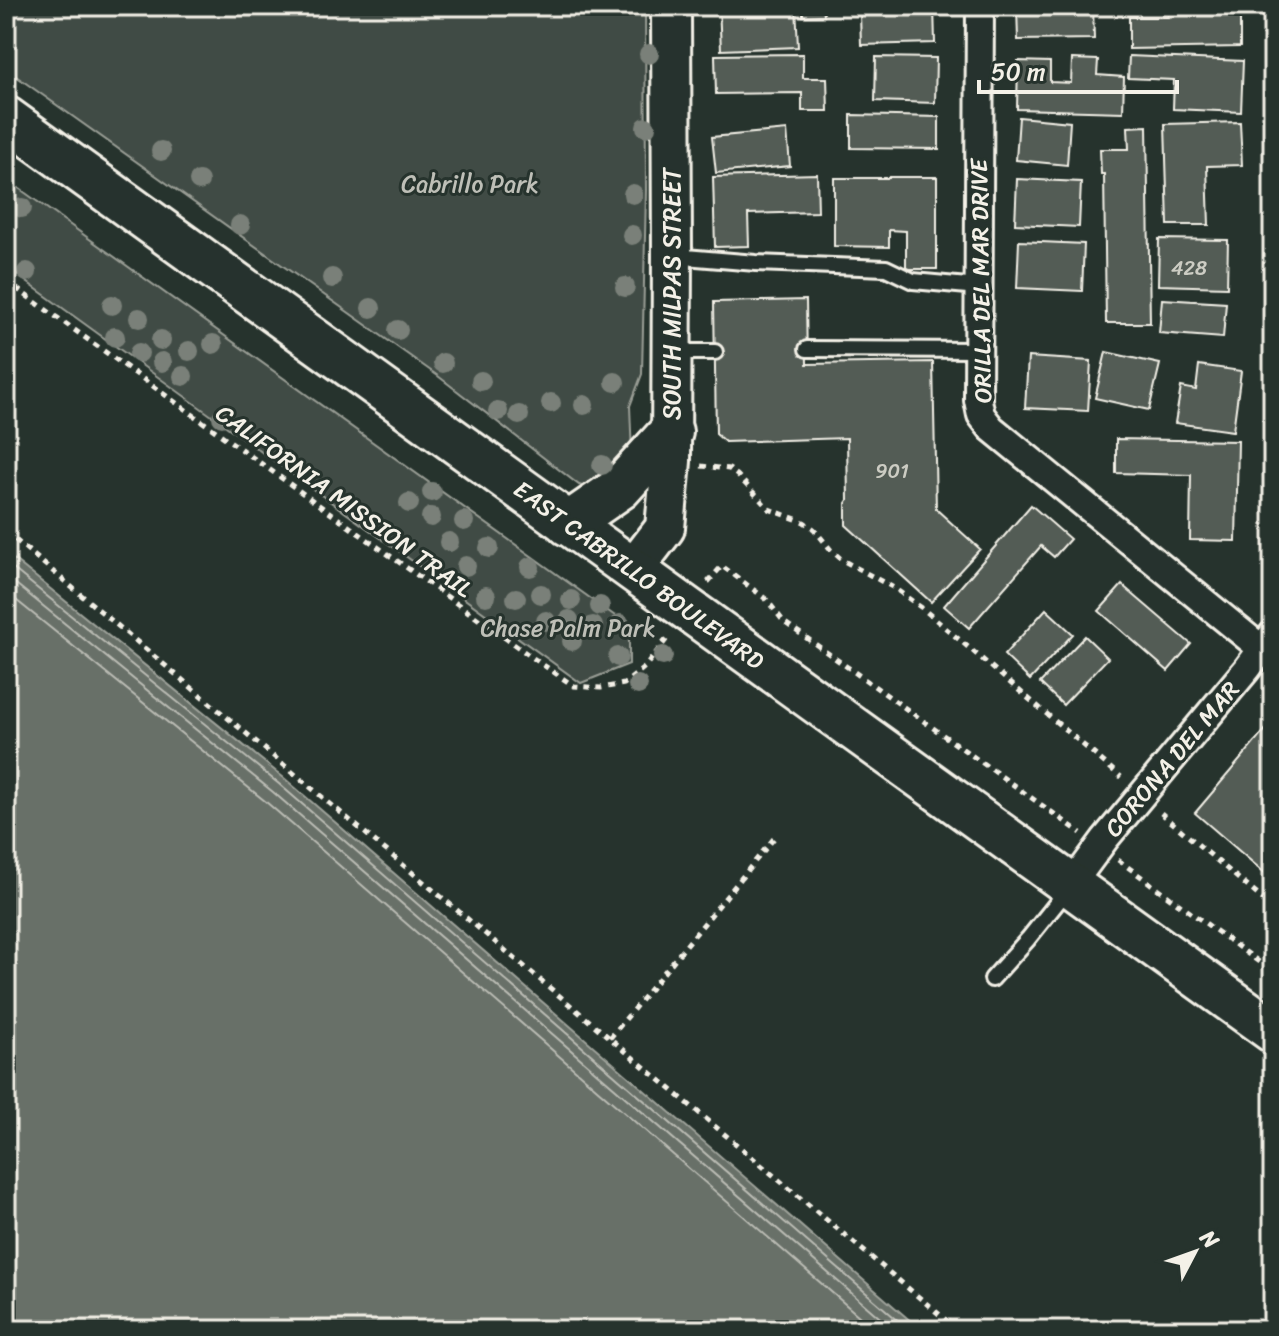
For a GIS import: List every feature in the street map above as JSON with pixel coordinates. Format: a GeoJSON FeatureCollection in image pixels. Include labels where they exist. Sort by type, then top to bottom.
{"type":"FeatureCollection","features":[{"type":"Feature","properties":{"kind":"main road","name":"SOUTH MILPAS STREET"},"geometry":{"type":"LineString","coordinates":[[632,571],[665,528],[671,461],[671,6]]}},
{"type":"Feature","properties":{"kind":"main road","name":"EAST CABRILLO BOULEVARD"},"geometry":{"type":"LineString","coordinates":[[6,118],[1273,1031]]}},
{"type":"Feature","properties":{"kind":"main road"},"geometry":{"type":"LineString","coordinates":[[568,524],[620,488],[671,432]]}},
{"type":"Feature","properties":{"kind":"street","name":"ORILLA DEL MAR DRIVE"},"geometry":{"type":"LineString","coordinates":[[980,6],[978,400],[981,415],[991,428],[1269,647]]}},
{"type":"Feature","properties":{"kind":"street","name":"CORONA DEL MAR"},"geometry":{"type":"LineString","coordinates":[[1071,885],[1105,839],[1269,647]]}},
{"type":"Feature","properties":{"kind":"lane"},"geometry":{"type":"LineString","coordinates":[[672,256],[886,268],[913,281],[979,287]]}},
{"type":"Feature","properties":{"kind":"lane"},"geometry":{"type":"LineString","coordinates":[[807,349],[978,350]]}},
{"type":"Feature","properties":{"kind":"lane"},"geometry":{"type":"LineString","coordinates":[[672,352],[715,352]]}},
{"type":"Feature","properties":{"kind":"lane"},"geometry":{"type":"LineString","coordinates":[[992,979],[1071,885]]}},
{"type":"Feature","properties":{"kind":"path","name":"CALIFORNIA MISSION TRAIL"},"geometry":{"type":"LineString","coordinates":[[6,281],[574,686],[601,688],[624,684],[645,667],[665,643]]}},
{"type":"Feature","properties":{"kind":"path"},"geometry":{"type":"LineString","coordinates":[[708,467],[729,469],[769,509],[804,522],[842,560],[894,588],[922,608],[1121,777]]}},
{"type":"Feature","properties":{"kind":"path"},"geometry":{"type":"LineString","coordinates":[[6,532],[958,1330]]}},
{"type":"Feature","properties":{"kind":"path"},"geometry":{"type":"LineString","coordinates":[[709,580],[722,566],[766,599],[784,622],[1078,831]]}},
{"type":"Feature","properties":{"kind":"path"},"geometry":{"type":"LineString","coordinates":[[1161,813],[1273,908]]}},
{"type":"Feature","properties":{"kind":"path"},"geometry":{"type":"LineString","coordinates":[[610,1038],[775,837]]}},
{"type":"Feature","properties":{"kind":"path"},"geometry":{"type":"LineString","coordinates":[[1117,859],[1273,972]]}},
{"type":"Feature","properties":{"kind":"green space","name":"Cabrillo Park"},"geometry":{"type":"Polygon","coordinates":[[[6,6],[645,6],[646,190],[642,374],[630,406],[632,456],[588,488],[579,485],[438,376],[6,69],[6,6]]]}},
{"type":"Feature","properties":{"kind":"green space","name":"Chase Palm Park"},"geometry":{"type":"Polygon","coordinates":[[[6,179],[629,626],[629,664],[581,683],[6,267],[6,179]]]}},
{"type":"Feature","properties":{"kind":"water"},"geometry":{"type":"Polygon","coordinates":[[[6,553],[284,778],[921,1330],[6,1330],[6,553]]]}},
{"type":"Feature","properties":{"kind":"building"},"geometry":{"type":"Polygon","coordinates":[[[719,6],[796,6],[798,47],[721,50],[719,6]]]}},
{"type":"Feature","properties":{"kind":"building"},"geometry":{"type":"Polygon","coordinates":[[[803,6],[823,6],[824,15],[803,16],[803,6]]]}},
{"type":"Feature","properties":{"kind":"building"},"geometry":{"type":"Polygon","coordinates":[[[887,6],[934,6],[935,43],[861,45],[860,14],[887,13],[887,6]]]}},
{"type":"Feature","properties":{"kind":"building"},"geometry":{"type":"Polygon","coordinates":[[[1017,6],[1093,6],[1094,39],[1018,40],[1017,6]]]}},
{"type":"Feature","properties":{"kind":"building"},"geometry":{"type":"Polygon","coordinates":[[[1168,6],[1221,6],[1221,9],[1240,10],[1240,47],[1129,49],[1129,17],[1168,17],[1168,6]]]}},
{"type":"Feature","properties":{"kind":"building"},"geometry":{"type":"Polygon","coordinates":[[[803,54],[803,78],[827,78],[828,111],[802,111],[802,93],[716,94],[715,55],[803,54]]]}},
{"type":"Feature","properties":{"kind":"building"},"geometry":{"type":"Polygon","coordinates":[[[1129,56],[1243,61],[1241,112],[1173,109],[1174,80],[1128,78],[1129,56]]]}},
{"type":"Feature","properties":{"kind":"building"},"geometry":{"type":"Polygon","coordinates":[[[876,57],[936,58],[935,103],[875,101],[876,57]]]}},
{"type":"Feature","properties":{"kind":"building"},"geometry":{"type":"Polygon","coordinates":[[[1072,59],[1098,60],[1097,75],[1124,77],[1123,112],[1017,109],[1018,61],[1050,62],[1050,82],[1071,83],[1072,59]]]}},
{"type":"Feature","properties":{"kind":"building"},"geometry":{"type":"Polygon","coordinates":[[[851,115],[939,117],[939,149],[851,148],[851,115]]]}},
{"type":"Feature","properties":{"kind":"building"},"geometry":{"type":"Polygon","coordinates":[[[1019,117],[1070,122],[1067,165],[1016,160],[1019,117]]]}},
{"type":"Feature","properties":{"kind":"building"},"geometry":{"type":"Polygon","coordinates":[[[1240,122],[1242,165],[1207,166],[1209,225],[1168,225],[1165,124],[1240,122]]]}},
{"type":"Feature","properties":{"kind":"building"},"geometry":{"type":"Polygon","coordinates":[[[1147,126],[1150,323],[1106,323],[1104,174],[1101,174],[1100,149],[1129,149],[1128,127],[1147,126]]]}},
{"type":"Feature","properties":{"kind":"building"},"geometry":{"type":"Polygon","coordinates":[[[787,130],[790,166],[716,173],[712,137],[787,130]]]}},
{"type":"Feature","properties":{"kind":"building"},"geometry":{"type":"Polygon","coordinates":[[[817,174],[818,212],[748,214],[749,246],[715,247],[713,177],[817,174]]]}},
{"type":"Feature","properties":{"kind":"building"},"geometry":{"type":"Polygon","coordinates":[[[937,177],[937,269],[906,269],[906,231],[889,230],[889,247],[834,246],[834,178],[937,177]]]}},
{"type":"Feature","properties":{"kind":"building"},"geometry":{"type":"Polygon","coordinates":[[[1017,179],[1081,182],[1079,227],[1015,224],[1017,179]]]}},
{"type":"Feature","properties":{"kind":"building"},"geometry":{"type":"Polygon","coordinates":[[[1159,239],[1228,240],[1227,287],[1158,285],[1159,239]]]}},
{"type":"Feature","properties":{"kind":"building"},"geometry":{"type":"Polygon","coordinates":[[[1019,241],[1084,244],[1082,291],[1017,288],[1019,241]]]}},
{"type":"Feature","properties":{"kind":"building"},"geometry":{"type":"Polygon","coordinates":[[[1162,299],[1226,303],[1223,338],[1159,333],[1162,299]]]}},
{"type":"Feature","properties":{"kind":"building"},"geometry":{"type":"Polygon","coordinates":[[[806,300],[807,364],[933,362],[936,509],[980,549],[931,602],[846,525],[847,438],[725,442],[716,434],[714,302],[806,300]]]}},
{"type":"Feature","properties":{"kind":"building"},"geometry":{"type":"Polygon","coordinates":[[[1106,352],[1160,364],[1149,410],[1095,398],[1106,352]]]}},
{"type":"Feature","properties":{"kind":"building"},"geometry":{"type":"Polygon","coordinates":[[[1028,357],[1091,361],[1088,411],[1025,408],[1028,357]]]}},
{"type":"Feature","properties":{"kind":"building"},"geometry":{"type":"Polygon","coordinates":[[[1199,365],[1241,371],[1233,431],[1175,423],[1181,387],[1196,390],[1199,365]]]}},
{"type":"Feature","properties":{"kind":"building"},"geometry":{"type":"Polygon","coordinates":[[[1116,439],[1238,441],[1236,541],[1190,540],[1191,475],[1116,473],[1116,439]]]}},
{"type":"Feature","properties":{"kind":"building"},"geometry":{"type":"Polygon","coordinates":[[[1031,505],[1070,539],[1054,557],[1041,546],[969,628],[944,606],[1031,505]]]}},
{"type":"Feature","properties":{"kind":"building"},"geometry":{"type":"Polygon","coordinates":[[[1122,585],[1191,644],[1168,671],[1099,611],[1122,585]]]}},
{"type":"Feature","properties":{"kind":"building"},"geometry":{"type":"Polygon","coordinates":[[[1046,609],[1073,634],[1030,680],[1004,655],[1046,609]]]}},
{"type":"Feature","properties":{"kind":"building"},"geometry":{"type":"Polygon","coordinates":[[[1085,636],[1108,658],[1063,705],[1040,683],[1085,636]]]}},
{"type":"Feature","properties":{"kind":"building"},"geometry":{"type":"Polygon","coordinates":[[[1273,723],[1273,880],[1195,813],[1273,723]]]}}]}
